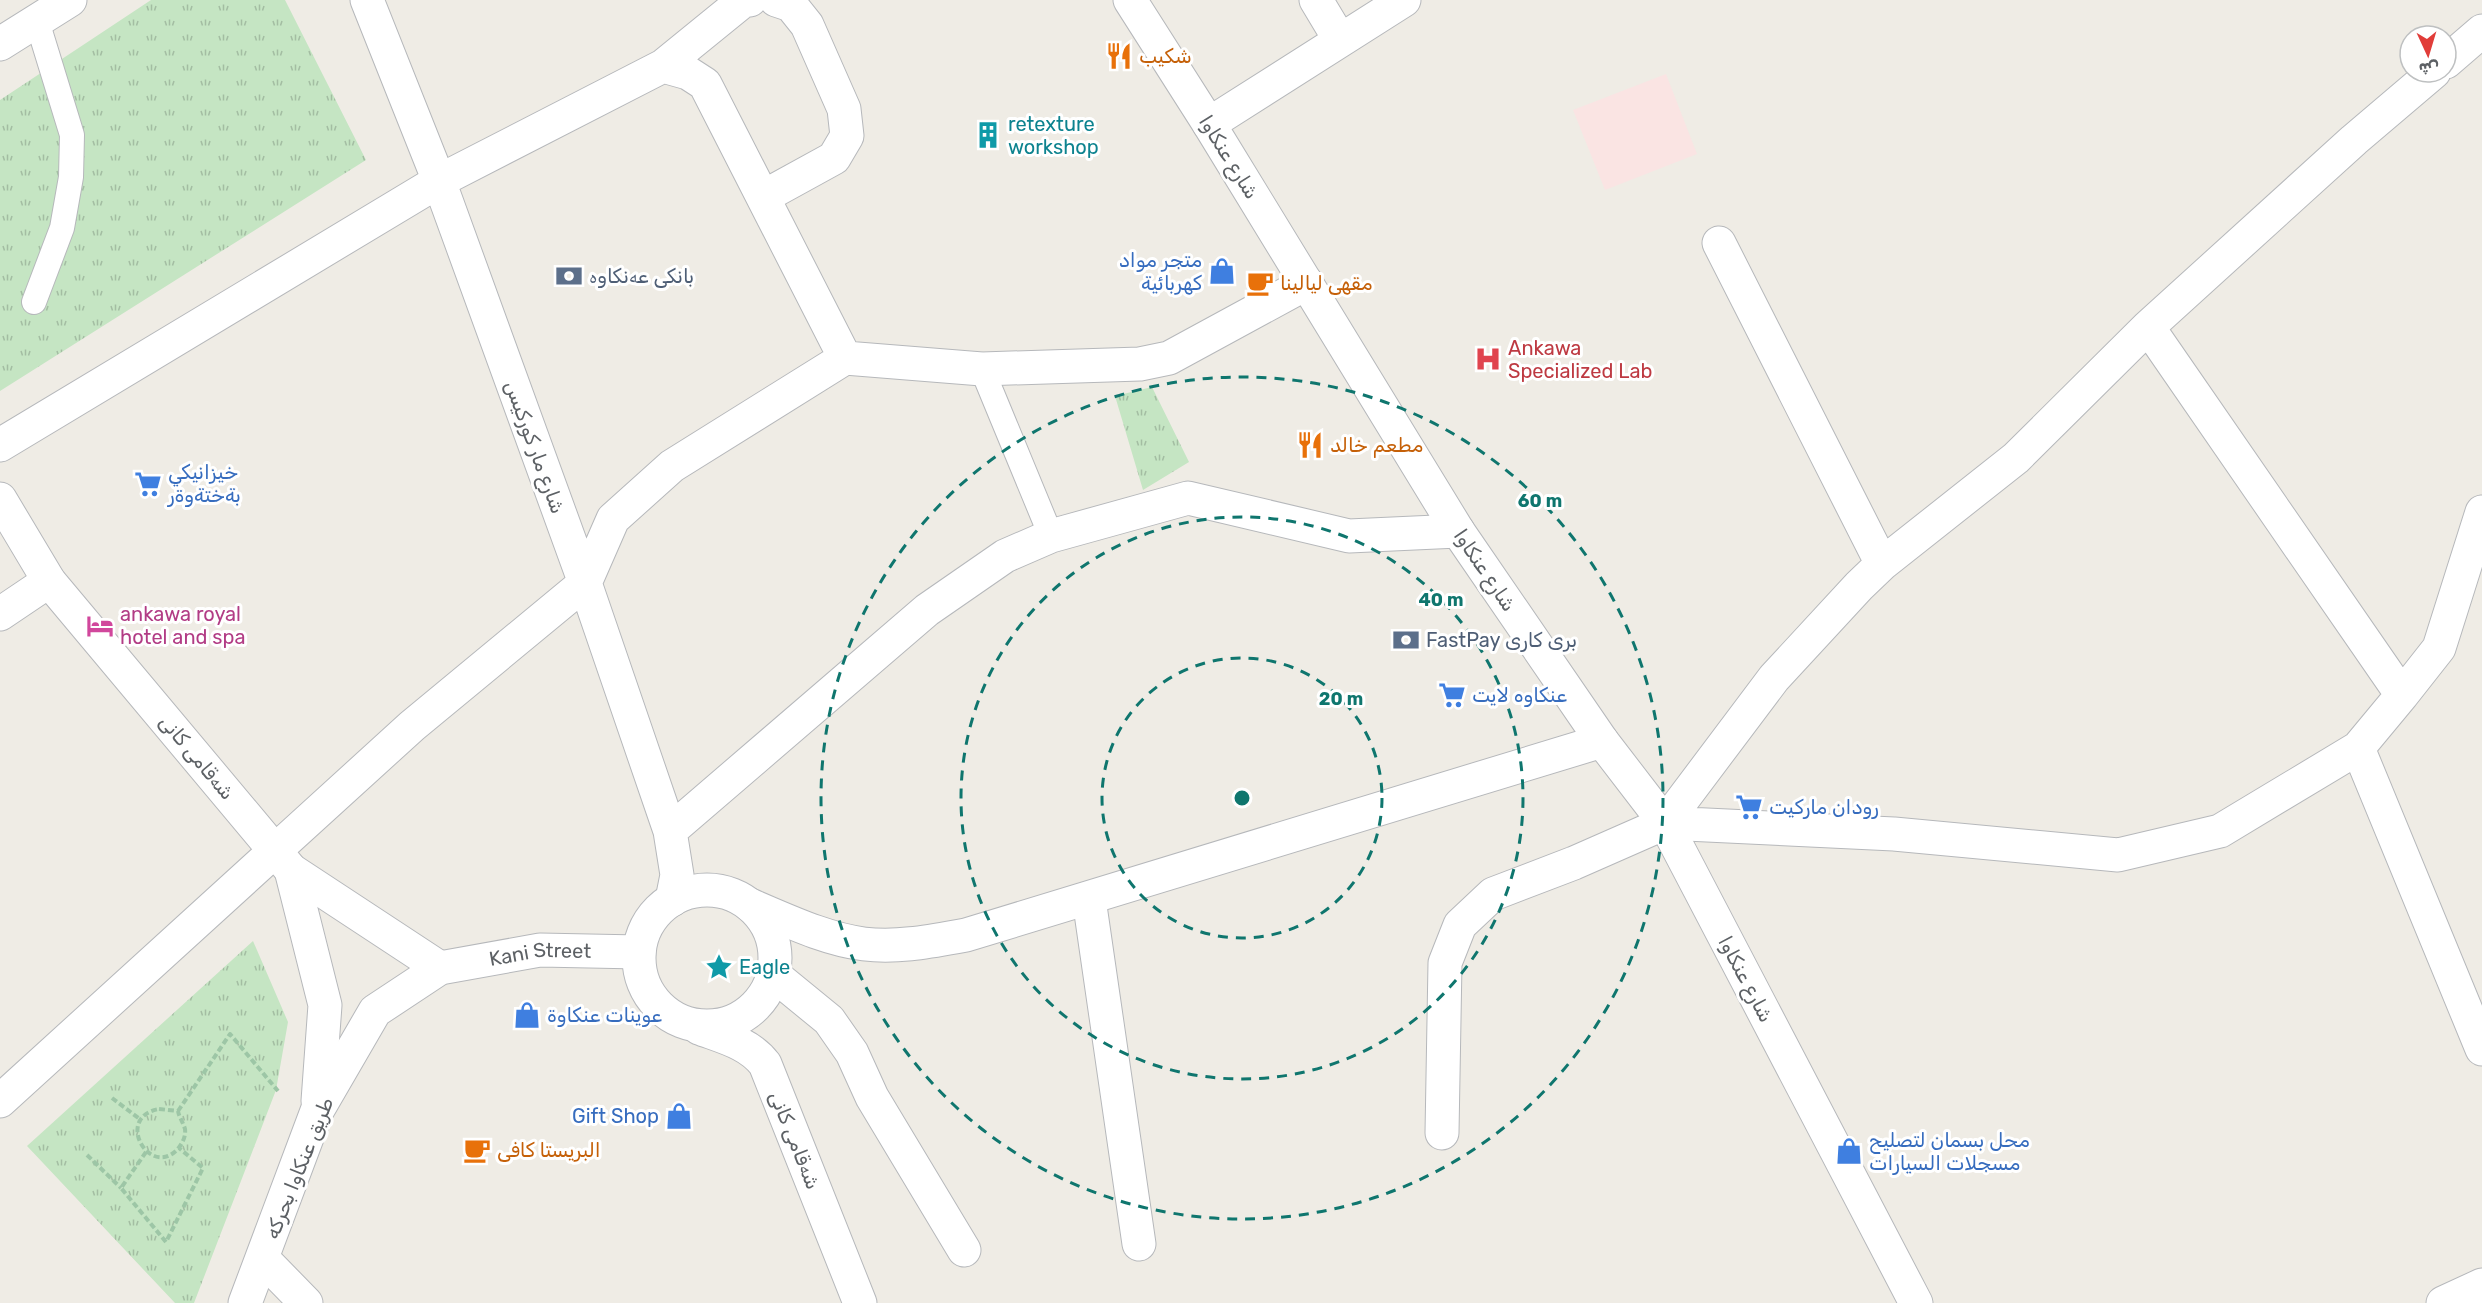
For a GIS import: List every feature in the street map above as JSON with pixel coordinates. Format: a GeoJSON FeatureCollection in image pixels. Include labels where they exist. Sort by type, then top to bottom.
{"type":"FeatureCollection","features":[{"type":"Feature","properties":{"kind":"street"},"geometry":{"type":"LineString","coordinates":[[0,44],[70,0]]}},
{"type":"Feature","properties":{"kind":"street","name":"شارع مار كوركيس"},"geometry":{"type":"LineString","coordinates":[[367,0],[439,182],[585,583],[670,831],[677,875],[672,900]]}},
{"type":"Feature","properties":{"kind":"street"},"geometry":{"type":"LineString","coordinates":[[0,445],[439,182],[663,66],[743,1],[750,0]]}},
{"type":"Feature","properties":{"kind":"street"},"geometry":{"type":"LineString","coordinates":[[763,197],[834,159],[847,136],[844,109],[807,25],[791,5],[777,0]]}},
{"type":"Feature","properties":{"kind":"street","name":"شارع عنكاوا"},"geometry":{"type":"LineString","coordinates":[[1130,0],[1209,124],[1458,531],[1602,741],[1665,823],[1915,1303]]}},
{"type":"Feature","properties":{"kind":"street"},"geometry":{"type":"LineString","coordinates":[[1316,0],[1340,40]]}},
{"type":"Feature","properties":{"kind":"street"},"geometry":{"type":"LineString","coordinates":[[1209,124],[1404,0]]}},
{"type":"Feature","properties":{"kind":"street"},"geometry":{"type":"LineString","coordinates":[[2458,52],[2482,31]]}},
{"type":"Feature","properties":{"kind":"street"},"geometry":{"type":"LineString","coordinates":[[663,66],[688,73],[705,84],[845,358]]}},
{"type":"Feature","properties":{"kind":"street"},"geometry":{"type":"LineString","coordinates":[[1665,823],[1774,678],[1882,564],[2016,458],[2148,327],[2354,140],[2420,84]]}},
{"type":"Feature","properties":{"kind":"street"},"geometry":{"type":"LineString","coordinates":[[1719,243],[1882,564]]}},
{"type":"Feature","properties":{"kind":"street"},"geometry":{"type":"LineString","coordinates":[[0,1101],[284,861],[412,726],[585,583],[613,519],[672,466],[845,358],[982,369],[1140,364],[1169,358],[1307,283]]}},
{"type":"Feature","properties":{"kind":"street"},"geometry":{"type":"LineString","coordinates":[[2148,327],[2402,694]]}},
{"type":"Feature","properties":{"kind":"street"},"geometry":{"type":"LineString","coordinates":[[670,831],[927,609],[1005,556],[1051,536],[1188,498],[1349,536],[1458,531]]}},
{"type":"Feature","properties":{"kind":"street","name":"شەقامی کانی"},"geometry":{"type":"LineString","coordinates":[[0,499],[49,581],[284,861],[441,968]]}},
{"type":"Feature","properties":{"kind":"street"},"geometry":{"type":"LineString","coordinates":[[1442,1132],[1445,963],[1460,925],[1493,894],[1574,863],[1665,823],[1894,834],[2118,855],[2220,831],[2358,748],[2439,648],[2482,512]]}},
{"type":"Feature","properties":{"kind":"street"},"geometry":{"type":"LineString","coordinates":[[0,614],[49,581]]}},
{"type":"Feature","properties":{"kind":"street"},"geometry":{"type":"LineString","coordinates":[[750,904],[764,919],[773,937],[776,958],[774,975],[767,992],[757,1006],[744,1017],[728,1023],[705,1026],[683,1022],[664,1011],[649,995],[641,975],[639,952],[644,932],[656,914],[672,900],[692,891],[712,890],[732,894],[806,928],[862,944],[913,945],[966,936],[1602,741]]}},
{"type":"Feature","properties":{"kind":"street"},"geometry":{"type":"LineString","coordinates":[[2358,748],[2482,1049]]}},
{"type":"Feature","properties":{"kind":"street"},"geometry":{"type":"LineString","coordinates":[[284,861],[326,1005],[317,1111]]}},
{"type":"Feature","properties":{"kind":"street"},"geometry":{"type":"LineString","coordinates":[[1089,899],[1138,1244]]}},
{"type":"Feature","properties":{"kind":"street","name":"Kani Street"},"geometry":{"type":"LineString","coordinates":[[441,968],[540,950],[639,952]]}},
{"type":"Feature","properties":{"kind":"street","name":"طريق عنكاوا بحركه"},"geometry":{"type":"LineString","coordinates":[[245,1303],[317,1111],[375,1011],[441,968]]}},
{"type":"Feature","properties":{"kind":"street"},"geometry":{"type":"LineString","coordinates":[[774,975],[829,1020],[852,1053],[872,1097],[964,1250]]}},
{"type":"Feature","properties":{"kind":"street","name":"شەقامی کانی"},"geometry":{"type":"LineString","coordinates":[[683,1022],[742,1044],[759,1056],[765,1064],[860,1303]]}},
{"type":"Feature","properties":{"kind":"street"},"geometry":{"type":"LineString","coordinates":[[263,1259],[306,1303]]}},
{"type":"Feature","properties":{"kind":"street"},"geometry":{"type":"LineString","coordinates":[[2443,1303],[2482,1285]]}},
{"type":"Feature","properties":{"kind":"lane"},"geometry":{"type":"LineString","coordinates":[[34,302],[62,228],[72,167],[72,135],[37,21]]}},
{"type":"Feature","properties":{"kind":"lane"},"geometry":{"type":"LineString","coordinates":[[982,369],[1051,536]]}},
{"type":"Feature","properties":{"kind":"path"},"geometry":{"type":"LineString","coordinates":[[178,1111],[230,1034],[276,1090],[317,1111]]}},
{"type":"Feature","properties":{"kind":"path"},"geometry":{"type":"LineString","coordinates":[[112,1098],[141,1120]]}},
{"type":"Feature","properties":{"kind":"path"},"geometry":{"type":"LineString","coordinates":[[152,1110],[178,1111],[185,1129],[178,1148],[166,1156],[153,1156],[146,1152],[137,1133],[141,1120],[152,1110]]}},
{"type":"Feature","properties":{"kind":"path"},"geometry":{"type":"LineString","coordinates":[[87,1155],[121,1188],[165,1242],[203,1168],[178,1148]]}},
{"type":"Feature","properties":{"kind":"path"},"geometry":{"type":"LineString","coordinates":[[121,1188],[146,1152]]}},
{"type":"Feature","properties":{"kind":"shaded area"},"geometry":{"type":"Polygon","coordinates":[[[1666,74],[1697,154],[1605,190],[1573,110],[1666,74]]]}},
{"type":"Feature","properties":{"kind":"green space"},"geometry":{"type":"Polygon","coordinates":[[[151,0],[285,0],[366,160],[0,391],[0,100],[151,0]]]}},
{"type":"Feature","properties":{"kind":"green space"},"geometry":{"type":"Polygon","coordinates":[[[1152,387],[1189,462],[1143,490],[1115,396],[1152,387]]]}},
{"type":"Feature","properties":{"kind":"green space"},"geometry":{"type":"Polygon","coordinates":[[[253,941],[288,1022],[276,1090],[194,1303],[175,1303],[27,1146],[253,941]]]}},
{"type":"Feature","properties":{"kind":"place","name":"شكيب"},"geometry":{"type":"Point","coordinates":[1119,56]}},
{"type":"Feature","properties":{"kind":"place","name":"retexture workshop"},"geometry":{"type":"Point","coordinates":[988,135]}},
{"type":"Feature","properties":{"kind":"place","name":"متجر مواد كهربائية"},"geometry":{"type":"Point","coordinates":[1222,271]}},
{"type":"Feature","properties":{"kind":"place","name":"بانکی عەنکاوە"},"geometry":{"type":"Point","coordinates":[569,276]}},
{"type":"Feature","properties":{"kind":"place","name":"مقهى ليالينا"},"geometry":{"type":"Point","coordinates":[1260,283]}},
{"type":"Feature","properties":{"kind":"place","name":"Ankawa Specialized Lab"},"geometry":{"type":"Point","coordinates":[1488,359]}},
{"type":"Feature","properties":{"kind":"place","name":"مطعم خالد"},"geometry":{"type":"Point","coordinates":[1310,445]}},
{"type":"Feature","properties":{"kind":"place","name":"خيزانيكي بةختةوةر"},"geometry":{"type":"Point","coordinates":[148,484]}},
{"type":"Feature","properties":{"kind":"place","name":"ankawa royal hotel and spa"},"geometry":{"type":"Point","coordinates":[100,626]}},
{"type":"Feature","properties":{"kind":"place","name":"FastPay بری كاری"},"geometry":{"type":"Point","coordinates":[1406,640]}},
{"type":"Feature","properties":{"kind":"place","name":"عنكاوه لايت"},"geometry":{"type":"Point","coordinates":[1452,695]}},
{"type":"Feature","properties":{"kind":"place","name":"رودان ماركيت"},"geometry":{"type":"Point","coordinates":[1749,807]}},
{"type":"Feature","properties":{"kind":"place","name":"Eagle"},"geometry":{"type":"Point","coordinates":[719,967]}},
{"type":"Feature","properties":{"kind":"place","name":"عوينات عنكاوة"},"geometry":{"type":"Point","coordinates":[527,1015]}},
{"type":"Feature","properties":{"kind":"place","name":"Gift Shop"},"geometry":{"type":"Point","coordinates":[679,1116]}},
{"type":"Feature","properties":{"kind":"place","name":"البریستا كافی"},"geometry":{"type":"Point","coordinates":[477,1150]}},
{"type":"Feature","properties":{"kind":"place","name":"محل بسمان لتصليح مسجلات السيارات"},"geometry":{"type":"Point","coordinates":[1849,1151]}}]}
